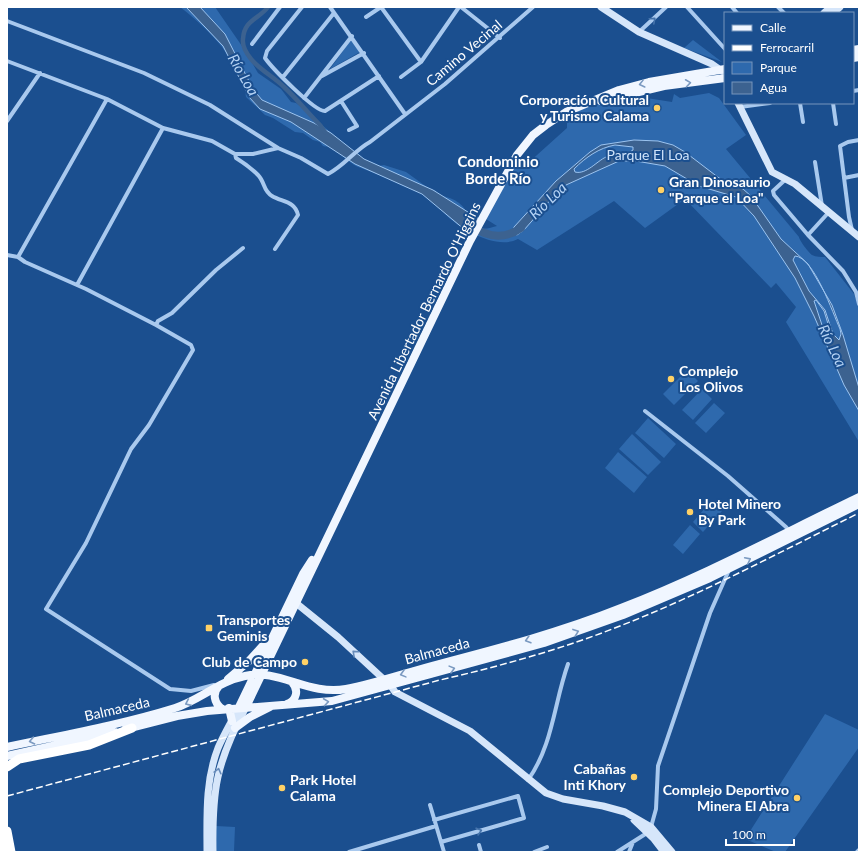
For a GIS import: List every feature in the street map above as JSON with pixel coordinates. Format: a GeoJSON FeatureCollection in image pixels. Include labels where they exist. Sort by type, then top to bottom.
{"type":"FeatureCollection","features":[{"type":"Feature","properties":{"kind":"highway"},"geometry":{"type":"LineString","coordinates":[[7,767],[19,760],[89,745],[132,728]]}},
{"type":"Feature","properties":{"kind":"highway"},"geometry":{"type":"LineString","coordinates":[[7,831],[12,849]]}},
{"type":"Feature","properties":{"kind":"main road","name":"Avenida Libertador Bernardo O'Higgins"},"geometry":{"type":"LineString","coordinates":[[258,674],[266,665],[470,241],[514,159],[533,135],[550,122],[581,106],[619,90],[649,82],[723,69]]}},
{"type":"Feature","properties":{"kind":"main road","name":"Avenida Libertador Bernardo O'Higgins"},"geometry":{"type":"LineString","coordinates":[[581,106],[664,86],[724,78]]}},
{"type":"Feature","properties":{"kind":"main road","name":"Balmaceda"},"geometry":{"type":"LineString","coordinates":[[7,756],[132,728],[177,716],[242,707],[332,701],[550,641],[623,615],[710,578],[728,565],[788,531],[859,497]]}},
{"type":"Feature","properties":{"kind":"main road","name":"Balmaceda"},"geometry":{"type":"LineString","coordinates":[[7,747],[114,724],[177,708],[201,697],[222,683],[258,674],[273,676],[314,688],[336,690],[384,679],[516,643],[593,619],[728,565],[859,504]]}},
{"type":"Feature","properties":{"kind":"main road","name":"Avenida Libertador Bernardo O'Higgins"},"geometry":{"type":"LineString","coordinates":[[242,707],[303,574],[331,531]]}},
{"type":"Feature","properties":{"kind":"main road"},"geometry":{"type":"LineString","coordinates":[[274,705],[233,725],[225,709],[216,703],[214,697],[216,689],[255,656],[279,624]]}},
{"type":"Feature","properties":{"kind":"main road"},"geometry":{"type":"LineString","coordinates":[[266,665],[273,676]]}},
{"type":"Feature","properties":{"kind":"main road"},"geometry":{"type":"LineString","coordinates":[[287,704],[292,701],[296,694],[296,689],[292,682]]}},
{"type":"Feature","properties":{"kind":"street"},"geometry":{"type":"LineString","coordinates":[[252,44],[280,7]]}},
{"type":"Feature","properties":{"kind":"street"},"geometry":{"type":"LineString","coordinates":[[302,7],[265,55],[268,62],[304,98],[319,110],[325,111],[379,76]]}},
{"type":"Feature","properties":{"kind":"street"},"geometry":{"type":"LineString","coordinates":[[330,7],[364,53],[405,114]]}},
{"type":"Feature","properties":{"kind":"street"},"geometry":{"type":"LineString","coordinates":[[366,17],[381,7],[420,62]]}},
{"type":"Feature","properties":{"kind":"street"},"geometry":{"type":"LineString","coordinates":[[401,77],[420,62],[460,7],[500,38]]}},
{"type":"Feature","properties":{"kind":"street","name":"Camino Vecinal"},"geometry":{"type":"LineString","coordinates":[[278,148],[301,158],[328,174],[334,171],[360,148],[370,142],[445,84],[500,38],[533,7]]}},
{"type":"Feature","properties":{"kind":"street"},"geometry":{"type":"LineString","coordinates":[[601,7],[639,32],[723,69]]}},
{"type":"Feature","properties":{"kind":"street"},"geometry":{"type":"LineString","coordinates":[[687,7],[724,48]]}},
{"type":"Feature","properties":{"kind":"street"},"geometry":{"type":"LineString","coordinates":[[639,32],[664,8]]}},
{"type":"Feature","properties":{"kind":"street"},"geometry":{"type":"LineString","coordinates":[[283,77],[334,13]]}},
{"type":"Feature","properties":{"kind":"street"},"geometry":{"type":"LineString","coordinates":[[7,20],[144,73],[210,105],[278,148]]}},
{"type":"Feature","properties":{"kind":"street"},"geometry":{"type":"LineString","coordinates":[[304,98],[352,36]]}},
{"type":"Feature","properties":{"kind":"street"},"geometry":{"type":"LineString","coordinates":[[320,77],[364,53]]}},
{"type":"Feature","properties":{"kind":"street"},"geometry":{"type":"LineString","coordinates":[[7,61],[107,99],[163,128],[212,141],[235,154],[253,154],[278,148]]}},
{"type":"Feature","properties":{"kind":"street"},"geometry":{"type":"LineString","coordinates":[[7,120],[40,73]]}},
{"type":"Feature","properties":{"kind":"street"},"geometry":{"type":"LineString","coordinates":[[18,257],[107,99]]}},
{"type":"Feature","properties":{"kind":"street"},"geometry":{"type":"LineString","coordinates":[[341,101],[357,126],[349,130]]}},
{"type":"Feature","properties":{"kind":"street"},"geometry":{"type":"LineString","coordinates":[[754,104],[739,105],[772,172],[786,179],[822,206],[859,237]]}},
{"type":"Feature","properties":{"kind":"street"},"geometry":{"type":"LineString","coordinates":[[800,104],[803,122]]}},
{"type":"Feature","properties":{"kind":"street"},"geometry":{"type":"LineString","coordinates":[[833,104],[836,124]]}},
{"type":"Feature","properties":{"kind":"street"},"geometry":{"type":"LineString","coordinates":[[78,285],[163,128]]}},
{"type":"Feature","properties":{"kind":"street"},"geometry":{"type":"LineString","coordinates":[[852,230],[840,146],[848,142],[859,140]]}},
{"type":"Feature","properties":{"kind":"street"},"geometry":{"type":"LineString","coordinates":[[235,154],[236,158],[258,175],[266,192],[272,196],[293,204],[297,210],[298,214],[275,249]]}},
{"type":"Feature","properties":{"kind":"street"},"geometry":{"type":"LineString","coordinates":[[815,162],[822,206]]}},
{"type":"Feature","properties":{"kind":"street"},"geometry":{"type":"LineString","coordinates":[[844,178],[859,175]]}},
{"type":"Feature","properties":{"kind":"street"},"geometry":{"type":"LineString","coordinates":[[786,179],[776,188],[774,195],[808,235],[843,271],[858,292],[859,304]]}},
{"type":"Feature","properties":{"kind":"street"},"geometry":{"type":"LineString","coordinates":[[808,235],[829,212]]}},
{"type":"Feature","properties":{"kind":"street"},"geometry":{"type":"LineString","coordinates":[[156,325],[158,321],[172,313],[216,270],[243,248]]}},
{"type":"Feature","properties":{"kind":"street"},"geometry":{"type":"LineString","coordinates":[[7,254],[18,257],[25,262],[78,285],[156,325],[191,345],[193,350],[149,425],[131,449],[86,543],[46,609],[170,690],[191,691],[222,683]]}},
{"type":"Feature","properties":{"kind":"street"},"geometry":{"type":"LineString","coordinates":[[645,411],[728,476],[786,527],[788,531]]}},
{"type":"Feature","properties":{"kind":"street"},"geometry":{"type":"LineString","coordinates":[[617,852],[649,830],[656,810],[658,766],[728,565]]}},
{"type":"Feature","properties":{"kind":"street"},"geometry":{"type":"LineString","coordinates":[[710,578],[714,578],[718,581],[720,587]]}},
{"type":"Feature","properties":{"kind":"street"},"geometry":{"type":"LineString","coordinates":[[296,603],[338,637],[384,679],[391,686],[394,692],[470,731],[528,780],[546,792],[562,799],[603,806],[625,812],[649,830],[672,852]]}},
{"type":"Feature","properties":{"kind":"street"},"geometry":{"type":"LineString","coordinates":[[528,780],[538,765],[550,734],[559,693],[568,664]]}},
{"type":"Feature","properties":{"kind":"street"},"geometry":{"type":"LineString","coordinates":[[207,852],[210,774],[218,748],[233,725],[242,707]]}},
{"type":"Feature","properties":{"kind":"street"},"geometry":{"type":"LineString","coordinates":[[213,852],[213,797],[216,781],[233,725]]}},
{"type":"Feature","properties":{"kind":"street"},"geometry":{"type":"LineString","coordinates":[[434,820],[518,796],[524,818],[441,842]]}},
{"type":"Feature","properties":{"kind":"street"},"geometry":{"type":"LineString","coordinates":[[430,805],[444,852]]}},
{"type":"Feature","properties":{"kind":"street"},"geometry":{"type":"LineString","coordinates":[[349,852],[357,851],[436,826]]}},
{"type":"Feature","properties":{"kind":"street"},"geometry":{"type":"LineString","coordinates":[[649,830],[664,852]]}},
{"type":"Feature","properties":{"kind":"street"},"geometry":{"type":"LineString","coordinates":[[630,852],[633,842]]}},
{"type":"Feature","properties":{"kind":"street"},"geometry":{"type":"LineString","coordinates":[[479,845],[482,852]]}},
{"type":"Feature","properties":{"kind":"street"},"geometry":{"type":"LineString","coordinates":[[534,852],[547,847]]}},
{"type":"Feature","properties":{"kind":"green space","name":"Parque El Loa"},"geometry":{"type":"Polygon","coordinates":[[[180,7],[215,7],[244,49],[258,73],[281,89],[291,102],[296,103],[304,109],[356,155],[379,166],[384,165],[406,172],[431,190],[435,190],[439,196],[453,199],[464,208],[467,217],[483,229],[497,226],[486,219],[485,216],[513,165],[520,163],[527,164],[567,128],[567,117],[584,108],[634,96],[672,102],[674,94],[680,98],[709,93],[719,98],[746,135],[726,149],[799,237],[809,252],[814,256],[825,257],[854,294],[859,308],[859,442],[786,322],[796,307],[776,283],[771,288],[685,199],[645,228],[614,201],[537,250],[518,239],[510,242],[500,242],[480,237],[453,221],[447,216],[436,201],[431,198],[349,162],[331,147],[323,146],[320,142],[313,140],[303,133],[295,132],[273,118],[265,115],[246,97],[245,86],[226,52],[209,32],[180,7]]]}},
{"type":"Feature","properties":{"kind":"green space"},"geometry":{"type":"Polygon","coordinates":[[[351,40],[360,52],[330,69],[351,40]]]}},
{"type":"Feature","properties":{"kind":"green space"},"geometry":{"type":"Polygon","coordinates":[[[693,40],[722,62],[684,48],[693,40]]]}},
{"type":"Feature","properties":{"kind":"green space"},"geometry":{"type":"Polygon","coordinates":[[[687,370],[698,381],[674,405],[663,394],[687,370]]]}},
{"type":"Feature","properties":{"kind":"green space"},"geometry":{"type":"Polygon","coordinates":[[[702,389],[712,399],[693,420],[682,410],[702,389]]]}},
{"type":"Feature","properties":{"kind":"green space"},"geometry":{"type":"Polygon","coordinates":[[[714,403],[725,413],[706,433],[695,423],[714,403]]]}},
{"type":"Feature","properties":{"kind":"green space"},"geometry":{"type":"Polygon","coordinates":[[[648,418],[676,444],[664,458],[635,433],[648,418]]]}},
{"type":"Feature","properties":{"kind":"green space"},"geometry":{"type":"Polygon","coordinates":[[[632,434],[661,462],[648,475],[619,449],[632,434]]]}},
{"type":"Feature","properties":{"kind":"green space"},"geometry":{"type":"Polygon","coordinates":[[[618,452],[647,477],[634,493],[605,468],[618,452]]]}},
{"type":"Feature","properties":{"kind":"green space"},"geometry":{"type":"Polygon","coordinates":[[[711,501],[722,511],[703,532],[693,522],[711,501]]]}},
{"type":"Feature","properties":{"kind":"green space"},"geometry":{"type":"Polygon","coordinates":[[[690,525],[700,534],[683,554],[673,545],[690,525]]]}},
{"type":"Feature","properties":{"kind":"green space","name":"Complejo Deportivo Minera El Abra"},"geometry":{"type":"Polygon","coordinates":[[[825,714],[859,730],[859,747],[785,852],[776,852],[745,839],[825,714]]]}},
{"type":"Feature","properties":{"kind":"green space"},"geometry":{"type":"Polygon","coordinates":[[[216,826],[235,827],[234,851],[216,852],[216,826]]]}},
{"type":"Feature","properties":{"kind":"water"},"geometry":{"type":"Polygon","coordinates":[[[186,7],[200,7],[225,34],[253,89],[262,100],[314,123],[331,133],[364,159],[433,190],[479,219],[471,235],[422,194],[355,164],[291,122],[260,109],[249,97],[223,46],[186,7]]]}},
{"type":"Feature","properties":{"kind":"water"},"geometry":{"type":"Polygon","coordinates":[[[634,140],[658,141],[673,145],[685,152],[719,178],[743,189],[751,196],[781,239],[808,264],[809,266],[802,259],[795,256],[793,260],[809,291],[825,310],[833,334],[839,340],[841,334],[840,329],[823,290],[832,305],[843,335],[859,388],[859,411],[844,385],[814,316],[795,278],[754,216],[736,197],[699,186],[665,166],[636,161],[619,161],[566,185],[553,197],[524,230],[517,235],[513,233],[514,227],[556,181],[590,152],[601,145],[634,140]],[[615,145],[604,148],[588,157],[574,169],[575,172],[587,170],[606,157],[627,153],[633,150],[633,147],[615,145]],[[816,300],[814,301],[822,325],[824,329],[827,329],[829,327],[824,311],[816,300]]]}},
{"type":"Feature","properties":{"kind":"waterway"},"geometry":{"type":"LineString","coordinates":[[268,7],[252,20],[246,28],[243,39],[245,50],[255,63],[289,92],[325,132]]}},
{"type":"Feature","properties":{"kind":"waterway","name":"Río Loa"},"geometry":{"type":"LineString","coordinates":[[471,226],[483,233],[496,236],[502,236],[515,232],[521,228]]}},
{"type":"Feature","properties":{"kind":"railway"},"geometry":{"type":"LineString","coordinates":[[7,796],[554,650],[651,614],[741,572],[859,513]]}},
{"type":"Feature","properties":{"kind":"place","name":"Corporación Cultural y Turismo Calama"},"geometry":{"type":"Point","coordinates":[657,108]}},
{"type":"Feature","properties":{"kind":"place","name":"Gran Dinosaurio \"Parque el Loa\""},"geometry":{"type":"Point","coordinates":[661,190]}},
{"type":"Feature","properties":{"kind":"place","name":"Complejo Los Olivos"},"geometry":{"type":"Point","coordinates":[671,379]}},
{"type":"Feature","properties":{"kind":"place","name":"Hotel Minero By Park"},"geometry":{"type":"Point","coordinates":[690,512]}},
{"type":"Feature","properties":{"kind":"place","name":"Transportes Geminis"},"geometry":{"type":"Point","coordinates":[209,628]}},
{"type":"Feature","properties":{"kind":"place","name":"Club de Campo"},"geometry":{"type":"Point","coordinates":[305,662]}},
{"type":"Feature","properties":{"kind":"place","name":"Cabañas Inti Khory"},"geometry":{"type":"Point","coordinates":[634,777]}},
{"type":"Feature","properties":{"kind":"place","name":"Park Hotel Calama"},"geometry":{"type":"Point","coordinates":[282,788]}},
{"type":"Feature","properties":{"kind":"place","name":"Complejo Deportivo Minera El Abra"},"geometry":{"type":"Point","coordinates":[797,798]}},
{"type":"Feature","properties":{"kind":"district","name":"Condominio Borde Río"},"geometry":{"type":"Point","coordinates":[498,170]}}]}
